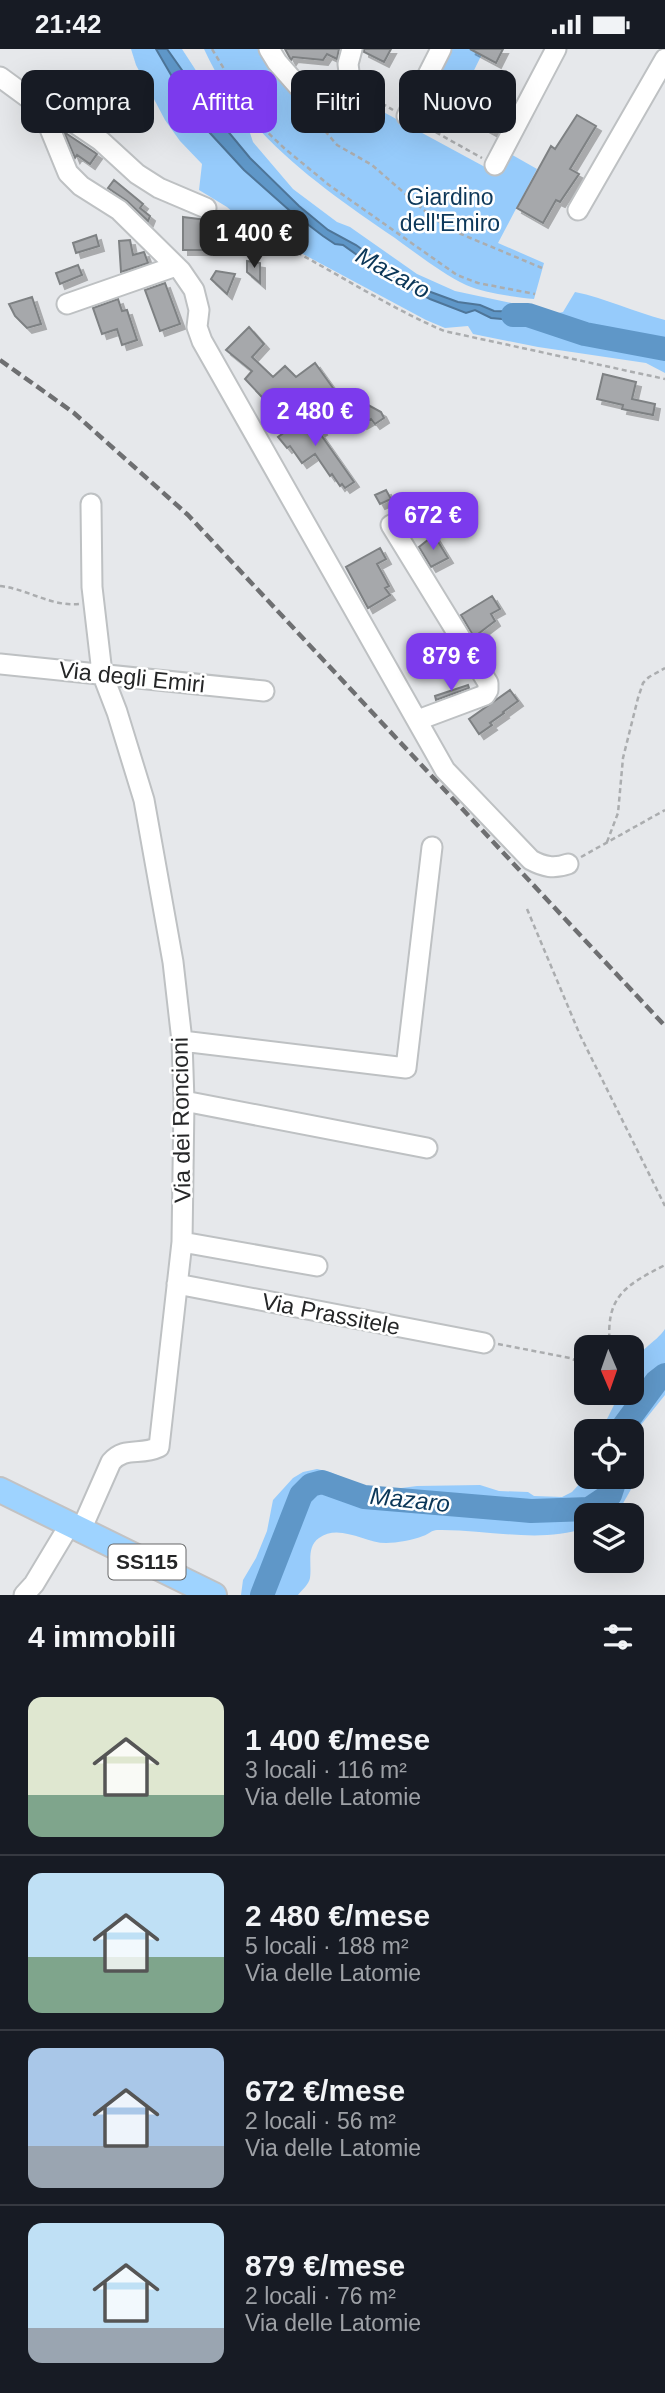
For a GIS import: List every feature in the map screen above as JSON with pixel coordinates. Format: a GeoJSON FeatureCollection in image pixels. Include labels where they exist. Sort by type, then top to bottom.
{"type":"FeatureCollection","features":[{"type":"Feature","properties":{"kind":"main road"},"geometry":{"type":"LineString","coordinates":[[0,1490],[75,1527]]}},
{"type":"Feature","properties":{"kind":"main road","name":"SS115"},"geometry":{"type":"LineString","coordinates":[[75,1527],[214,1595]]}},
{"type":"Feature","properties":{"kind":"street"},"geometry":{"type":"LineString","coordinates":[[269,49],[291,81]]}},
{"type":"Feature","properties":{"kind":"street"},"geometry":{"type":"LineString","coordinates":[[349,70],[352,49]]}},
{"type":"Feature","properties":{"kind":"street"},"geometry":{"type":"LineString","coordinates":[[430,70],[441,49]]}},
{"type":"Feature","properties":{"kind":"street"},"geometry":{"type":"LineString","coordinates":[[495,165],[556,49]]}},
{"type":"Feature","properties":{"kind":"street"},"geometry":{"type":"LineString","coordinates":[[578,210],[665,59]]}},
{"type":"Feature","properties":{"kind":"street"},"geometry":{"type":"LineString","coordinates":[[0,77],[21,92]]}},
{"type":"Feature","properties":{"kind":"street"},"geometry":{"type":"LineString","coordinates":[[52,133],[68,173],[81,186],[119,210],[176,266],[194,290],[199,310],[197,327],[202,341],[445,770],[531,860],[542,866],[557,868],[568,864]]}},
{"type":"Feature","properties":{"kind":"street"},"geometry":{"type":"LineString","coordinates":[[89,133],[136,174],[159,188],[206,208]]}},
{"type":"Feature","properties":{"kind":"street"},"geometry":{"type":"LineString","coordinates":[[67,304],[176,266]]}},
{"type":"Feature","properties":{"kind":"street","name":"Via dei Roncioni"},"geometry":{"type":"LineString","coordinates":[[75,1527],[110,1462],[118,1454],[132,1451],[146,1453],[159,1447],[182,1242],[184,1101],[173,962],[144,800],[117,712],[102,674],[93,601],[90,504]]}},
{"type":"Feature","properties":{"kind":"street"},"geometry":{"type":"LineString","coordinates":[[391,525],[488,683],[485,695],[418,720]]}},
{"type":"Feature","properties":{"kind":"street","name":"Via degli Emiri"},"geometry":{"type":"LineString","coordinates":[[0,664],[264,691]]}},
{"type":"Feature","properties":{"kind":"street"},"geometry":{"type":"LineString","coordinates":[[181,1041],[406,1068],[432,847]]}},
{"type":"Feature","properties":{"kind":"street"},"geometry":{"type":"LineString","coordinates":[[184,1101],[426,1148]]}},
{"type":"Feature","properties":{"kind":"street"},"geometry":{"type":"LineString","coordinates":[[182,1242],[317,1266]]}},
{"type":"Feature","properties":{"kind":"street","name":"Via Prassitele"},"geometry":{"type":"LineString","coordinates":[[177,1284],[484,1343]]}},
{"type":"Feature","properties":{"kind":"street"},"geometry":{"type":"LineString","coordinates":[[24,1595],[75,1527]]}},
{"type":"Feature","properties":{"kind":"path"},"geometry":{"type":"LineString","coordinates":[[212,49],[225,74],[264,129],[329,185],[457,275],[478,283],[535,295]]}},
{"type":"Feature","properties":{"kind":"path"},"geometry":{"type":"LineString","coordinates":[[328,133],[337,145],[372,165],[449,229],[542,268]]}},
{"type":"Feature","properties":{"kind":"path"},"geometry":{"type":"LineString","coordinates":[[206,208],[219,209],[245,227],[444,331],[665,379]]}},
{"type":"Feature","properties":{"kind":"path"},"geometry":{"type":"LineString","coordinates":[[0,586],[11,587],[65,605],[93,601]]}},
{"type":"Feature","properties":{"kind":"path"},"geometry":{"type":"LineString","coordinates":[[607,842],[618,813],[623,758],[638,698],[643,683],[665,668]]}},
{"type":"Feature","properties":{"kind":"path"},"geometry":{"type":"LineString","coordinates":[[568,864],[665,810]]}},
{"type":"Feature","properties":{"kind":"path"},"geometry":{"type":"LineString","coordinates":[[527,909],[580,1035],[665,1206]]}},
{"type":"Feature","properties":{"kind":"path"},"geometry":{"type":"LineString","coordinates":[[610,1335],[610,1318],[621,1292],[630,1284],[665,1265]]}},
{"type":"Feature","properties":{"kind":"path"},"geometry":{"type":"LineString","coordinates":[[484,1343],[526,1348],[574,1360]]}},
{"type":"Feature","properties":{"kind":"green space"},"geometry":{"type":"Polygon","coordinates":[[[131,49],[156,49],[168,70],[168,124],[154,99],[154,70],[139,70],[131,49]]]}},
{"type":"Feature","properties":{"kind":"green space"},"geometry":{"type":"Polygon","coordinates":[[[167,49],[182,49],[196,70],[182,70],[167,49]]]}},
{"type":"Feature","properties":{"kind":"green space","name":"Giardino dell'Emiro"},"geometry":{"type":"Polygon","coordinates":[[[204,49],[260,49],[291,85],[291,133],[385,133],[385,113],[399,120],[399,133],[422,133],[496,173],[507,152],[537,169],[498,243],[544,263],[534,299],[473,288],[455,279],[333,194],[282,153],[263,133],[277,133],[277,70],[215,70],[204,49]]]}},
{"type":"Feature","properties":{"kind":"green space"},"geometry":{"type":"Polygon","coordinates":[[[446,49],[478,49],[483,52],[474,70],[435,70],[446,49]]]}},
{"type":"Feature","properties":{"kind":"green space"},"geometry":{"type":"Polygon","coordinates":[[[174,133],[211,133],[244,170],[323,236],[335,244],[343,245],[388,277],[430,299],[466,313],[475,310],[499,318],[524,317],[532,322],[520,312],[494,311],[480,305],[458,302],[400,277],[356,245],[328,230],[299,206],[250,158],[229,133],[250,133],[253,142],[293,189],[337,222],[350,227],[417,274],[455,291],[540,309],[549,315],[563,312],[575,292],[665,320],[665,373],[646,363],[538,347],[473,334],[468,326],[445,328],[426,320],[245,223],[227,207],[199,190],[202,164],[174,133]]]}},
{"type":"Feature","properties":{"kind":"green space"},"geometry":{"type":"Polygon","coordinates":[[[665,1329],[665,1395],[644,1421],[607,1419],[614,1405],[644,1405],[644,1349],[665,1329]]]}},
{"type":"Feature","properties":{"kind":"green space"},"geometry":{"type":"Polygon","coordinates":[[[317,1469],[330,1472],[370,1489],[480,1485],[499,1491],[528,1492],[534,1496],[562,1497],[575,1489],[631,1489],[623,1503],[574,1503],[574,1531],[568,1533],[531,1535],[437,1530],[415,1539],[386,1543],[343,1533],[327,1534],[312,1546],[309,1580],[298,1595],[241,1595],[243,1580],[267,1531],[273,1500],[293,1478],[303,1472],[317,1469]]]}},
{"type":"Feature","properties":{"kind":"water","name":"Mazaro"},"geometry":{"type":"Polygon","coordinates":[[[156,49],[167,49],[182,70],[168,70],[156,49]]]}},
{"type":"Feature","properties":{"kind":"water","name":"Mazaro"},"geometry":{"type":"Polygon","coordinates":[[[210,133],[229,133],[250,158],[299,206],[328,230],[356,245],[400,277],[458,302],[480,305],[494,311],[529,312],[543,321],[532,322],[524,317],[513,320],[491,318],[475,310],[466,313],[430,299],[388,277],[343,245],[335,244],[323,236],[244,170],[210,133]]]}},
{"type":"Feature","properties":{"kind":"building"},"geometry":{"type":"Polygon","coordinates":[[[285,49],[339,49],[337,59],[327,54],[323,60],[293,57],[291,60],[285,49]]]}},
{"type":"Feature","properties":{"kind":"building"},"geometry":{"type":"Polygon","coordinates":[[[364,49],[391,49],[384,62],[364,52],[364,49]]]}},
{"type":"Feature","properties":{"kind":"building"},"geometry":{"type":"Polygon","coordinates":[[[470,49],[503,49],[496,63],[470,49]]]}},
{"type":"Feature","properties":{"kind":"building"},"geometry":{"type":"Polygon","coordinates":[[[577,115],[596,126],[570,169],[579,174],[560,202],[556,200],[543,223],[517,208],[551,146],[555,149],[577,115]]]}},
{"type":"Feature","properties":{"kind":"building"},"geometry":{"type":"Polygon","coordinates":[[[64,133],[97,154],[90,164],[77,155],[75,158],[64,133]]]}},
{"type":"Feature","properties":{"kind":"building"},"geometry":{"type":"Polygon","coordinates":[[[114,180],[143,204],[140,208],[150,216],[148,221],[108,188],[114,180]]]}},
{"type":"Feature","properties":{"kind":"building"},"geometry":{"type":"Polygon","coordinates":[[[183,217],[207,220],[206,250],[183,250],[183,217]]]}},
{"type":"Feature","properties":{"kind":"building"},"geometry":{"type":"Polygon","coordinates":[[[96,235],[99,246],[76,253],[73,243],[96,235]]]}},
{"type":"Feature","properties":{"kind":"building"},"geometry":{"type":"Polygon","coordinates":[[[130,240],[133,255],[144,252],[148,263],[121,272],[119,241],[130,240]]]}},
{"type":"Feature","properties":{"kind":"building"},"geometry":{"type":"Polygon","coordinates":[[[247,261],[260,263],[260,283],[247,272],[247,261]]]}},
{"type":"Feature","properties":{"kind":"building"},"geometry":{"type":"Polygon","coordinates":[[[78,265],[82,275],[60,284],[56,273],[78,265]]]}},
{"type":"Feature","properties":{"kind":"building"},"geometry":{"type":"Polygon","coordinates":[[[216,271],[235,274],[227,294],[211,279],[216,271]]]}},
{"type":"Feature","properties":{"kind":"building"},"geometry":{"type":"Polygon","coordinates":[[[165,283],[180,324],[160,331],[145,290],[165,283]]]}},
{"type":"Feature","properties":{"kind":"building"},"geometry":{"type":"Polygon","coordinates":[[[32,297],[41,324],[27,328],[15,316],[9,304],[32,297]]]}},
{"type":"Feature","properties":{"kind":"building"},"geometry":{"type":"Polygon","coordinates":[[[118,299],[122,311],[127,310],[137,340],[122,345],[117,329],[102,334],[93,308],[118,299]]]}},
{"type":"Feature","properties":{"kind":"building"},"geometry":{"type":"Polygon","coordinates":[[[249,327],[264,344],[252,357],[273,377],[285,366],[296,377],[315,363],[333,388],[316,403],[304,391],[278,414],[245,379],[252,371],[226,350],[249,327]]]}},
{"type":"Feature","properties":{"kind":"building"},"geometry":{"type":"Polygon","coordinates":[[[603,374],[636,382],[632,399],[655,404],[653,415],[622,409],[623,405],[597,399],[603,374]]]}},
{"type":"Feature","properties":{"kind":"building"},"geometry":{"type":"Polygon","coordinates":[[[359,400],[381,412],[384,418],[375,424],[371,419],[362,424],[357,415],[365,410],[359,400]]]}},
{"type":"Feature","properties":{"kind":"building"},"geometry":{"type":"Polygon","coordinates":[[[310,414],[322,430],[319,432],[354,482],[345,488],[342,484],[340,486],[332,474],[330,476],[315,454],[302,463],[290,446],[287,448],[278,437],[310,414]]]}},
{"type":"Feature","properties":{"kind":"building"},"geometry":{"type":"Polygon","coordinates":[[[386,490],[391,499],[380,504],[375,495],[386,490]]]}},
{"type":"Feature","properties":{"kind":"building"},"geometry":{"type":"Polygon","coordinates":[[[434,535],[448,558],[431,567],[419,547],[434,535]]]}},
{"type":"Feature","properties":{"kind":"building"},"geometry":{"type":"Polygon","coordinates":[[[380,548],[386,559],[377,564],[389,586],[385,588],[390,595],[368,608],[346,567],[380,548]]]}},
{"type":"Feature","properties":{"kind":"building"},"geometry":{"type":"Polygon","coordinates":[[[492,596],[500,609],[491,614],[495,621],[474,637],[461,615],[492,596]]]}},
{"type":"Feature","properties":{"kind":"building"},"geometry":{"type":"Polygon","coordinates":[[[468,685],[469,688],[436,700],[435,696],[468,685]]]}},
{"type":"Feature","properties":{"kind":"building"},"geometry":{"type":"Polygon","coordinates":[[[510,690],[518,701],[479,734],[469,719],[510,690]]]}},
{"type":"Feature","properties":{"kind":"waterway","name":"Mazaro"},"geometry":{"type":"LineString","coordinates":[[513,315],[528,315],[585,334],[665,349]]}},
{"type":"Feature","properties":{"kind":"waterway","name":"Mazaro"},"geometry":{"type":"LineString","coordinates":[[629,1419],[656,1382],[665,1375]]}},
{"type":"Feature","properties":{"kind":"waterway","name":"Mazaro"},"geometry":{"type":"LineString","coordinates":[[262,1595],[301,1495],[311,1485],[322,1482],[364,1497],[531,1511],[589,1509],[610,1495],[612,1489]]}},
{"type":"Feature","properties":{"kind":"railway"},"geometry":{"type":"LineString","coordinates":[[0,360],[74,413],[188,515],[665,1026]]}}]}
